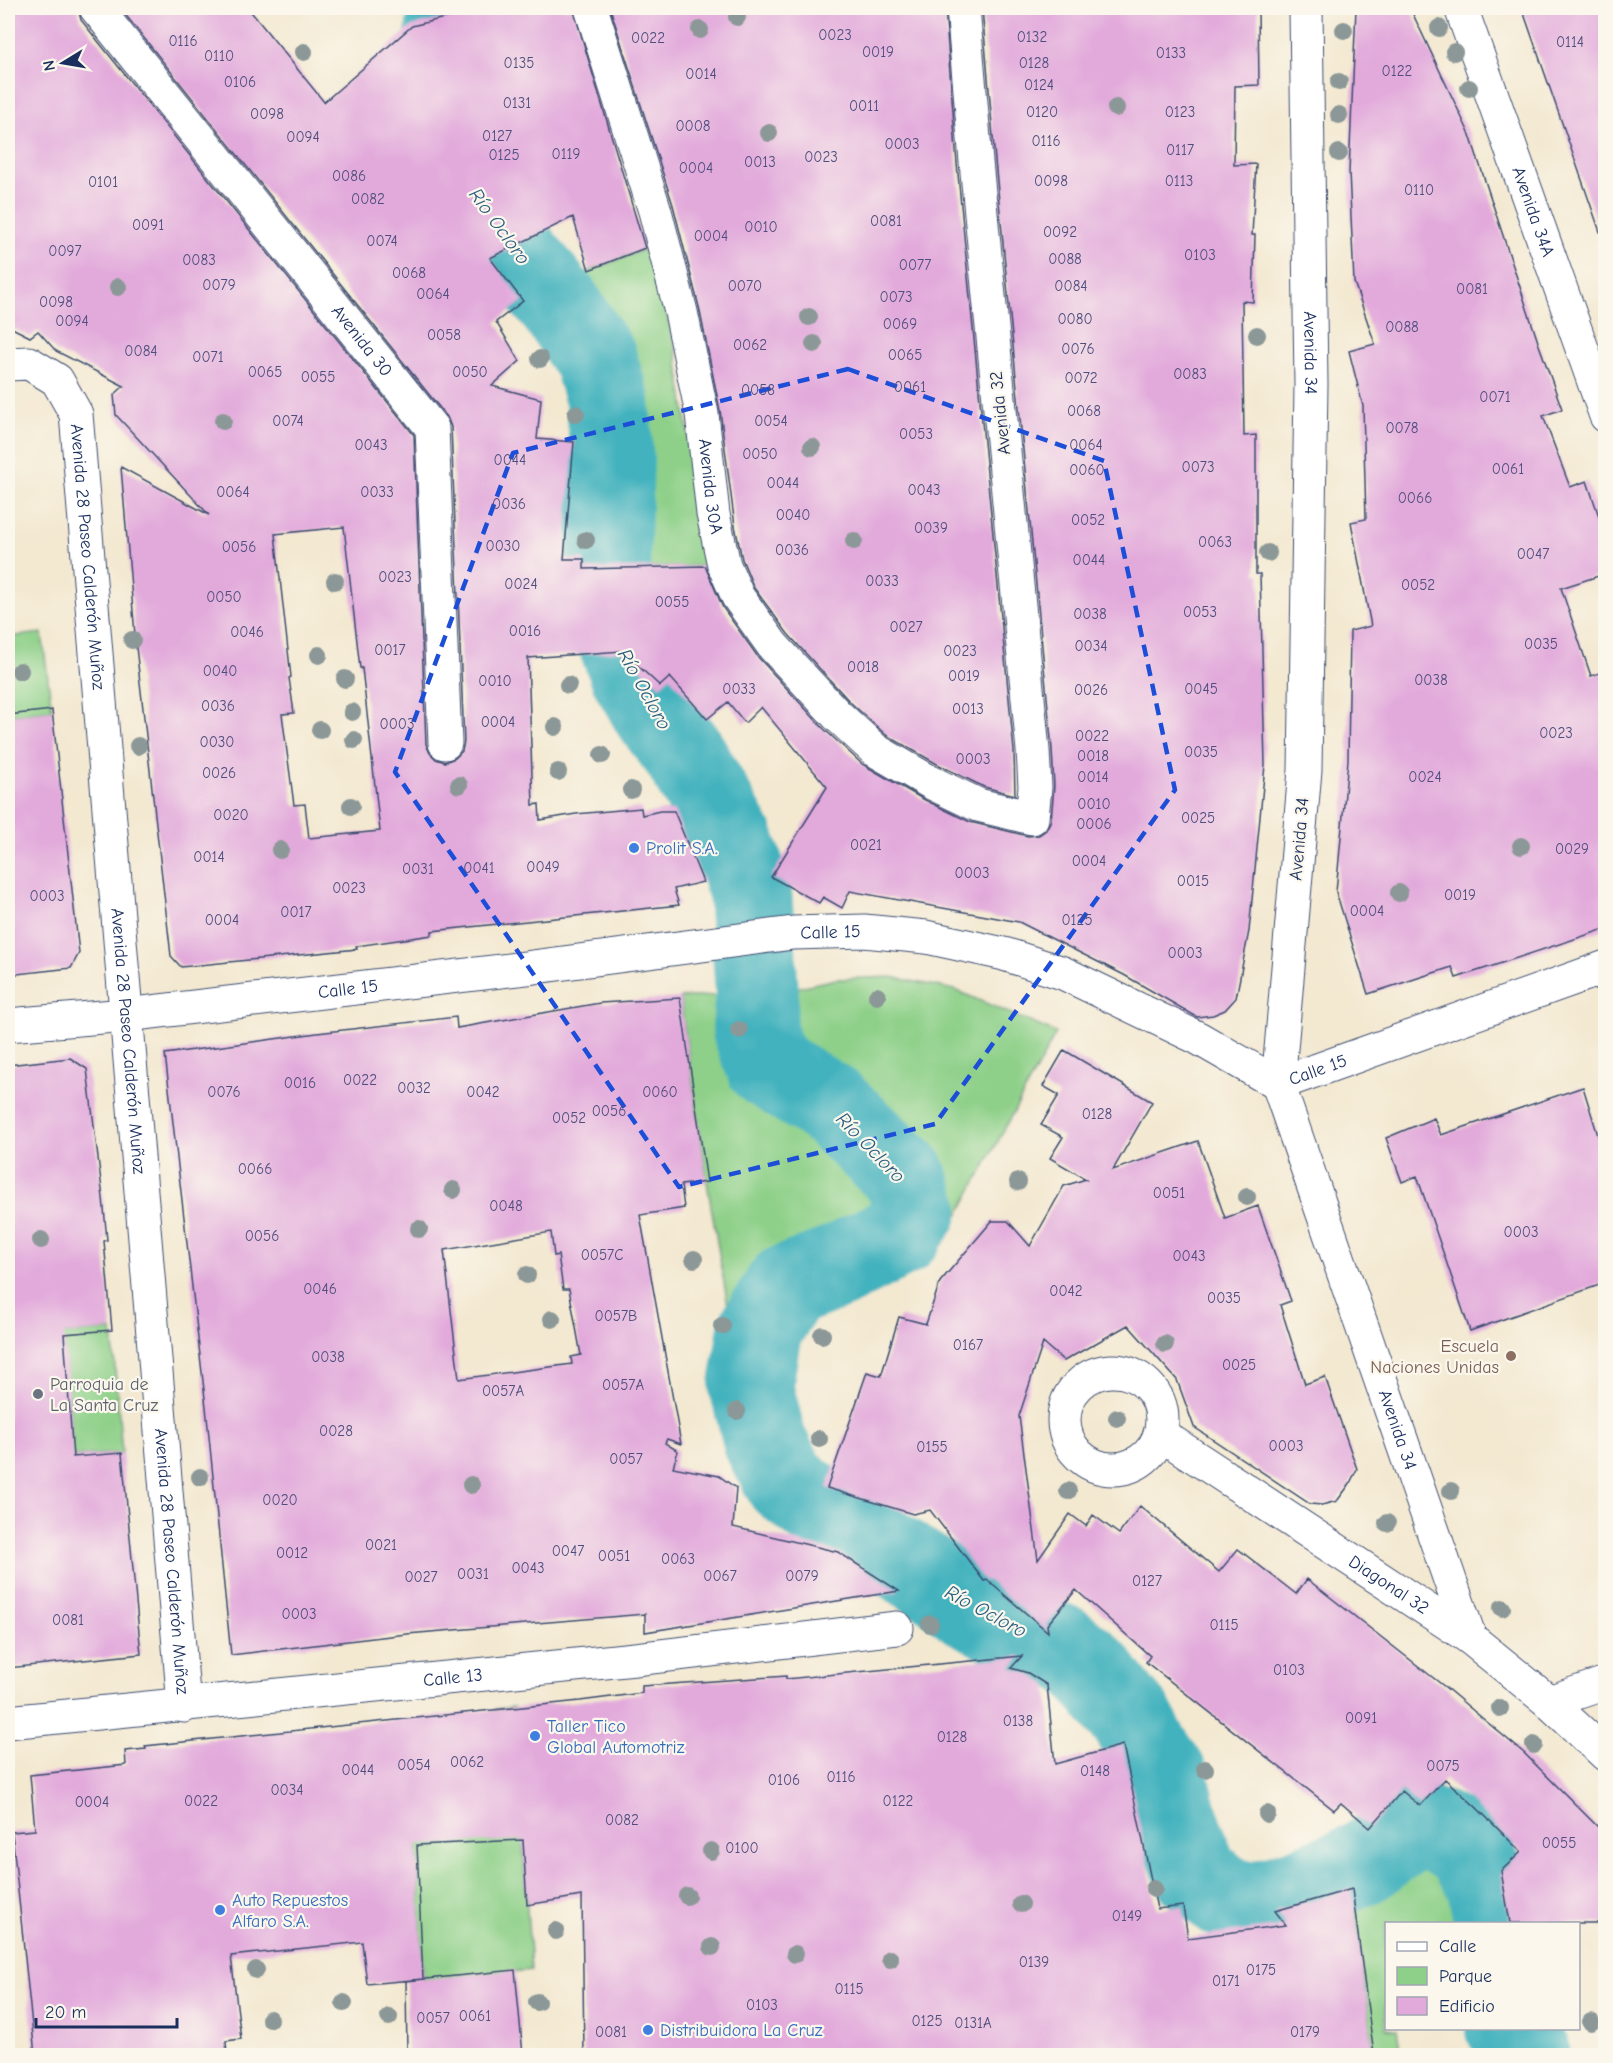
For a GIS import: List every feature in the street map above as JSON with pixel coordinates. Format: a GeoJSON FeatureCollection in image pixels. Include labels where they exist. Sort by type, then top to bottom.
{"type":"FeatureCollection","features":[{"type":"Feature","properties":{"kind":"street","name":"Avenida 30"},"geometry":{"type":"LineString","coordinates":[[96,8],[432,428],[445,743]]}},
{"type":"Feature","properties":{"kind":"street","name":"Avenida 30A"},"geometry":{"type":"LineString","coordinates":[[591,8],[655,211],[681,312],[702,414],[713,513],[724,565],[738,597],[773,646],[837,715],[875,750],[930,782],[978,805],[1032,818]]}},
{"type":"Feature","properties":{"kind":"street","name":"Avenida 32"},"geometry":{"type":"LineString","coordinates":[[963,8],[1033,750],[1035,787],[1032,818]]}},
{"type":"Feature","properties":{"kind":"street","name":"Avenida 34"},"geometry":{"type":"LineString","coordinates":[[1306,8],[1311,385],[1306,758],[1278,1084],[1470,1638]]}},
{"type":"Feature","properties":{"kind":"street","name":"Avenida 34A"},"geometry":{"type":"LineString","coordinates":[[1461,8],[1605,416]]}},
{"type":"Feature","properties":{"kind":"street","name":"Avenida 28 Paseo Calderón Muñoz"},"geometry":{"type":"LineString","coordinates":[[8,364],[29,363],[57,380],[76,414],[183,1706]]}},
{"type":"Feature","properties":{"kind":"street","name":"Calle 15"},"geometry":{"type":"LineString","coordinates":[[8,1025],[126,1015],[526,968],[710,942],[793,933],[864,931],[926,937],[1004,954],[1073,978],[1198,1038],[1278,1084],[1605,967]]}},
{"type":"Feature","properties":{"kind":"street","name":"Diagonal 32"},"geometry":{"type":"LineString","coordinates":[[1160,1434],[1470,1638],[1549,1702],[1605,1755]]}},
{"type":"Feature","properties":{"kind":"street","name":"Calle 13"},"geometry":{"type":"LineString","coordinates":[[8,1722],[635,1659],[897,1628]]}},
{"type":"Feature","properties":{"kind":"street"},"geometry":{"type":"LineString","coordinates":[[1549,1702],[1605,1683]]}},
{"type":"Feature","properties":{"kind":"highlighted area"},"geometry":{"type":"Polygon","coordinates":[[[848,369],[1104,461],[1175,790],[935,1124],[679,1187],[395,772],[513,453],[848,369]]]}},
{"type":"Feature","properties":{"kind":"green space"},"geometry":{"type":"Polygon","coordinates":[[[648,248],[676,350],[708,566],[632,568],[636,430],[632,397],[596,315],[574,277],[648,248]]]}},
{"type":"Feature","properties":{"kind":"green space"},"geometry":{"type":"Polygon","coordinates":[[[42,633],[52,710],[8,715],[8,637],[42,633]]]}},
{"type":"Feature","properties":{"kind":"green space"},"geometry":{"type":"Polygon","coordinates":[[[892,977],[955,990],[1056,1033],[943,1244],[916,1167],[878,1116],[829,1076],[786,1057],[767,1027],[771,993],[836,979],[892,977]]]}},
{"type":"Feature","properties":{"kind":"green space"},"geometry":{"type":"Polygon","coordinates":[[[723,995],[733,1063],[757,1094],[816,1126],[864,1176],[872,1204],[852,1230],[783,1260],[731,1324],[680,998],[723,995]]]}},
{"type":"Feature","properties":{"kind":"green space"},"geometry":{"type":"Polygon","coordinates":[[[112,1330],[122,1453],[8,1462],[8,1446],[72,1441],[64,1342],[8,1346],[8,1338],[112,1330]]]}},
{"type":"Feature","properties":{"kind":"green space"},"geometry":{"type":"Polygon","coordinates":[[[514,1707],[531,1970],[423,1980],[417,1844],[504,1840],[495,1709],[514,1707]]]}},
{"type":"Feature","properties":{"kind":"green space"},"geometry":{"type":"Polygon","coordinates":[[[1428,1850],[1466,1883],[1460,1922],[1385,1922],[1385,2030],[1397,2030],[1401,2055],[1374,2055],[1352,1889],[1428,1850]]]}},
{"type":"Feature","properties":{"kind":"building"},"geometry":{"type":"Polygon","coordinates":[[[8,8],[78,8],[81,20],[414,435],[426,744],[436,759],[445,762],[455,758],[462,751],[464,742],[451,427],[447,417],[120,8],[248,8],[324,102],[412,26],[485,8],[573,8],[645,248],[589,270],[573,217],[490,258],[523,301],[496,322],[520,361],[492,386],[541,399],[537,439],[574,442],[564,559],[584,559],[584,569],[705,566],[723,608],[758,657],[823,728],[862,764],[921,798],[970,822],[1028,836],[1039,835],[1046,830],[1051,820],[1054,786],[1052,749],[982,8],[1258,8],[1259,85],[1235,86],[1234,165],[1256,164],[1252,235],[1255,235],[1253,302],[1242,301],[1244,436],[1256,435],[1256,574],[1260,574],[1265,765],[1249,931],[1236,998],[1225,1010],[1213,1015],[1197,1017],[1124,975],[1019,922],[850,891],[842,908],[823,897],[819,903],[771,877],[827,787],[761,707],[745,723],[728,702],[707,719],[670,677],[660,686],[622,651],[528,658],[533,805],[539,804],[540,820],[641,808],[642,815],[674,811],[703,882],[674,889],[679,905],[432,931],[432,935],[356,946],[357,949],[181,967],[171,956],[136,647],[121,467],[209,515],[116,415],[114,395],[124,386],[56,351],[38,331],[30,337],[8,326],[8,8]],[[344,527],[275,534],[294,713],[282,714],[294,805],[305,804],[309,838],[380,831],[362,668],[360,668],[344,527]]]}},
{"type":"Feature","properties":{"kind":"building"},"geometry":{"type":"Polygon","coordinates":[[[610,8],[945,8],[957,164],[1014,751],[1015,795],[984,787],[886,735],[850,702],[788,634],[754,588],[742,559],[735,526],[720,410],[699,307],[673,205],[610,8]]]}},
{"type":"Feature","properties":{"kind":"building"},"geometry":{"type":"Polygon","coordinates":[[[1356,8],[1410,8],[1470,135],[1562,409],[1543,416],[1570,487],[1587,481],[1605,534],[1605,574],[1561,588],[1591,676],[1605,671],[1605,929],[1456,978],[1452,967],[1368,994],[1336,892],[1348,760],[1350,631],[1371,626],[1351,522],[1366,519],[1363,406],[1349,351],[1375,344],[1354,282],[1349,172],[1356,8]]]}},
{"type":"Feature","properties":{"kind":"building"},"geometry":{"type":"Polygon","coordinates":[[[1522,8],[1605,8],[1605,231],[1600,232],[1522,8]]]}},
{"type":"Feature","properties":{"kind":"building"},"geometry":{"type":"Polygon","coordinates":[[[52,710],[79,953],[71,968],[8,975],[8,715],[52,710]]]}},
{"type":"Feature","properties":{"kind":"building"},"geometry":{"type":"Polygon","coordinates":[[[680,998],[707,1182],[681,1185],[684,1208],[640,1215],[681,1444],[667,1439],[665,1443],[678,1451],[673,1467],[719,1476],[736,1488],[733,1527],[838,1552],[899,1591],[645,1632],[645,1614],[407,1634],[231,1655],[206,1407],[165,1054],[456,1017],[457,1028],[600,1003],[680,998]],[[551,1232],[444,1250],[459,1379],[572,1364],[571,1357],[581,1355],[569,1289],[563,1289],[558,1255],[554,1256],[551,1232]]]}},
{"type":"Feature","properties":{"kind":"building"},"geometry":{"type":"Polygon","coordinates":[[[1064,1050],[1152,1102],[1113,1170],[1198,1141],[1225,1218],[1258,1206],[1291,1301],[1280,1305],[1305,1384],[1325,1377],[1357,1469],[1337,1501],[1322,1505],[1310,1504],[1194,1427],[1177,1380],[1128,1325],[1064,1361],[1043,1343],[1019,1416],[1038,1560],[1070,1514],[1086,1526],[1093,1515],[1119,1534],[1140,1506],[1219,1572],[1238,1549],[1296,1594],[1307,1579],[1445,1687],[1524,1753],[1605,1834],[1605,1923],[1510,1922],[1501,1871],[1521,1852],[1445,1779],[1420,1806],[1402,1791],[1370,1828],[1341,1803],[1334,1810],[1146,1662],[1150,1656],[1076,1590],[1047,1625],[1048,1632],[987,1580],[984,1581],[930,1510],[913,1514],[827,1488],[867,1372],[881,1376],[899,1317],[926,1324],[940,1282],[992,1221],[1008,1221],[1030,1246],[1064,1186],[1086,1179],[1050,1158],[1063,1137],[1041,1125],[1059,1095],[1043,1086],[1064,1050]]]}},
{"type":"Feature","properties":{"kind":"building"},"geometry":{"type":"Polygon","coordinates":[[[70,1058],[87,1069],[103,1198],[107,1240],[104,1241],[112,1330],[64,1334],[73,1457],[122,1453],[141,1654],[8,1668],[8,1065],[70,1058]]]}},
{"type":"Feature","properties":{"kind":"building"},"geometry":{"type":"Polygon","coordinates":[[[1583,1087],[1605,1158],[1605,1283],[1470,1331],[1417,1176],[1402,1182],[1386,1138],[1434,1118],[1441,1135],[1583,1087]]]}},
{"type":"Feature","properties":{"kind":"building"},"geometry":{"type":"Polygon","coordinates":[[[1022,1656],[1011,1668],[1028,1673],[1047,1685],[1055,1764],[1123,1745],[1157,1909],[1183,1906],[1188,1938],[1286,1925],[1275,1911],[1352,1889],[1374,2055],[584,2055],[582,1896],[527,1905],[523,1840],[417,1845],[423,1979],[367,1984],[362,1942],[231,1956],[241,2039],[226,2041],[227,2055],[35,2055],[12,1832],[35,1830],[30,1775],[126,1765],[125,1751],[146,1749],[145,1746],[580,1701],[642,1693],[642,1686],[786,1676],[786,1679],[1022,1656]]]}},
{"type":"Feature","properties":{"kind":"building"},"geometry":{"type":"Polygon","coordinates":[[[515,1970],[523,2055],[407,2055],[406,1981],[515,1970]]]}},
{"type":"Feature","properties":{"kind":"waterway","name":"Río Ocloro"},"geometry":{"type":"LineString","coordinates":[[450,8],[442,78],[443,124],[451,155],[491,221],[561,307],[595,359],[608,402],[612,461],[608,559],[614,628],[632,674],[654,713],[684,753],[733,841],[750,891],[757,993],[754,1030],[768,1067],[830,1105],[905,1176],[917,1209],[898,1236],[835,1268],[786,1287],[760,1330],[751,1386],[765,1442],[786,1482],[822,1510],[943,1586],[967,1605],[1015,1630],[1063,1646],[1089,1667],[1133,1721],[1165,1774],[1178,1822],[1196,1873],[1223,1896],[1255,1904],[1305,1887],[1365,1862],[1414,1826],[1440,1832],[1466,1848],[1488,1883],[1496,1922]]}},
{"type":"Feature","properties":{"kind":"waterway","name":"Río Ocloro"},"geometry":{"type":"LineString","coordinates":[[1510,2030],[1529,2056]]}},
{"type":"Feature","properties":{"kind":"place","name":"Prolit S.A."},"geometry":{"type":"Point","coordinates":[634,848]}},
{"type":"Feature","properties":{"kind":"place","name":"Escuela Naciones Unidas"},"geometry":{"type":"Point","coordinates":[1511,1356]}},
{"type":"Feature","properties":{"kind":"place","name":"Parroquia de La Santa Cruz"},"geometry":{"type":"Point","coordinates":[38,1394]}},
{"type":"Feature","properties":{"kind":"place","name":"Taller Tico Global Automotriz"},"geometry":{"type":"Point","coordinates":[535,1736]}},
{"type":"Feature","properties":{"kind":"place","name":"Auto Repuestos Alfaro S.A."},"geometry":{"type":"Point","coordinates":[220,1910]}},
{"type":"Feature","properties":{"kind":"place","name":"Distribuidora La Cruz"},"geometry":{"type":"Point","coordinates":[648,2030]}}]}
